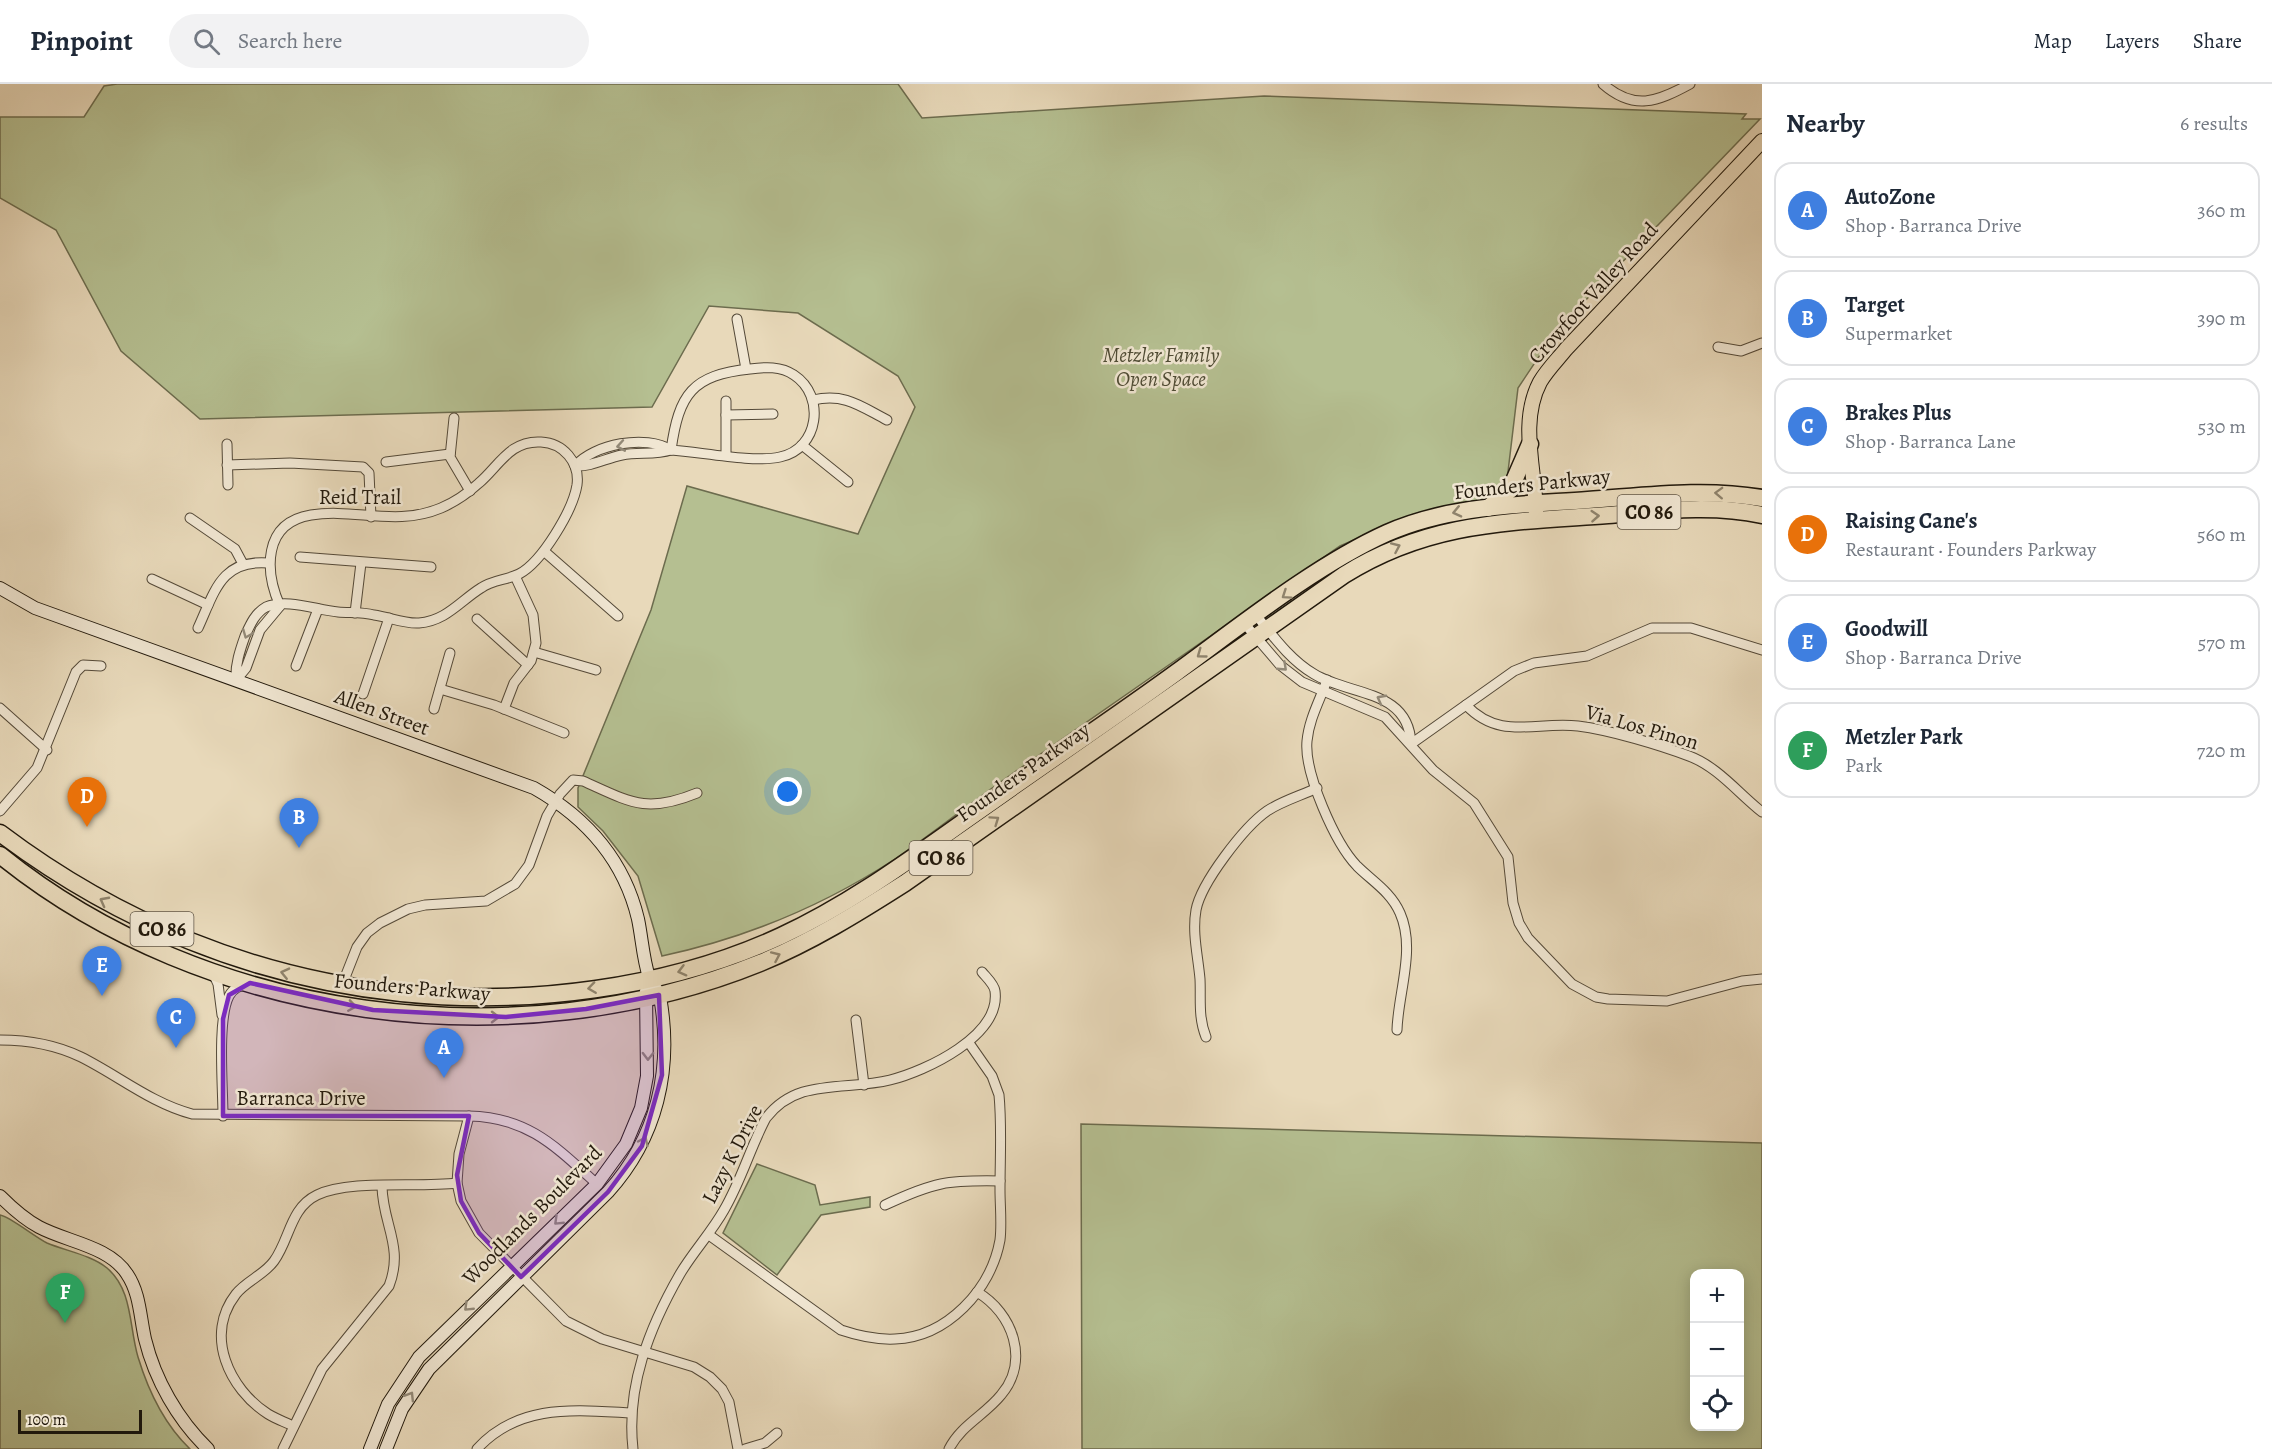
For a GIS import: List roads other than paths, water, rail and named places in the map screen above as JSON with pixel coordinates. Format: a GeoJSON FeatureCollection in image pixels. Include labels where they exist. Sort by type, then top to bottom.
{"type":"FeatureCollection","features":[{"type":"Feature","properties":{"kind":"highway"},"geometry":{"type":"LineString","coordinates":[[1488,507],[1508,492],[1530,444]]}},
{"type":"Feature","properties":{"kind":"highway","name":"Founders Parkway"},"geometry":{"type":"LineString","coordinates":[[0,855],[57,895],[151,946],[212,971],[294,996],[373,1010],[460,1017],[532,1015],[586,1009],[652,996],[757,964],[852,917],[914,877],[1358,566],[1406,543],[1536,512],[1676,493],[1719,493],[1762,498]]}},
{"type":"Feature","properties":{"kind":"highway","name":"Founders Parkway"},"geometry":{"type":"LineString","coordinates":[[0,833],[69,880],[156,927],[203,947],[264,968],[342,985],[416,994],[507,996],[580,989],[649,978],[727,957],[776,939],[818,918],[899,867],[1250,619],[1350,552],[1383,535],[1458,512],[1488,507],[1536,512],[1718,509],[1762,514]]}},
{"type":"Feature","properties":{"kind":"highway"},"geometry":{"type":"LineString","coordinates":[[294,996],[329,991],[342,985]]}},
{"type":"Feature","properties":{"kind":"main road","name":"Crowfoot Valley Road"},"geometry":{"type":"LineString","coordinates":[[1536,512],[1529,423],[1533,400],[1541,381],[1566,349],[1762,141]]}},
{"type":"Feature","properties":{"kind":"street"},"geometry":{"type":"LineString","coordinates":[[1603,84],[1615,95],[1632,101],[1662,100],[1690,84]]}},
{"type":"Feature","properties":{"kind":"street"},"geometry":{"type":"LineString","coordinates":[[736,319],[746,369]]}},
{"type":"Feature","properties":{"kind":"street"},"geometry":{"type":"LineString","coordinates":[[1718,347],[1741,351],[1762,343]]}},
{"type":"Feature","properties":{"kind":"street"},"geometry":{"type":"LineString","coordinates":[[280,606],[355,613],[414,623],[434,620],[449,613],[488,584],[515,576],[532,565],[545,552],[576,491],[578,478],[575,466],[589,466],[628,454],[671,450],[775,458],[791,453],[802,445],[814,423],[813,400],[804,383],[790,372],[773,368],[746,369],[716,374],[691,390],[679,408],[671,450]]}},
{"type":"Feature","properties":{"kind":"street"},"geometry":{"type":"LineString","coordinates":[[813,400],[832,396],[844,398],[887,420]]}},
{"type":"Feature","properties":{"kind":"street"},"geometry":{"type":"LineString","coordinates":[[726,400],[726,454]]}},
{"type":"Feature","properties":{"kind":"street"},"geometry":{"type":"LineString","coordinates":[[726,415],[773,414]]}},
{"type":"Feature","properties":{"kind":"street"},"geometry":{"type":"LineString","coordinates":[[454,418],[451,461],[470,491]]}},
{"type":"Feature","properties":{"kind":"street","name":"Reid Trail"},"geometry":{"type":"LineString","coordinates":[[269,563],[277,537],[286,527],[300,518],[320,515],[403,517],[432,512],[470,491],[506,454],[529,443],[546,442],[557,446],[566,453],[575,466]]}},
{"type":"Feature","properties":{"kind":"street"},"geometry":{"type":"LineString","coordinates":[[227,444],[228,485]]}},
{"type":"Feature","properties":{"kind":"street"},"geometry":{"type":"LineString","coordinates":[[802,445],[848,482]]}},
{"type":"Feature","properties":{"kind":"street"},"geometry":{"type":"LineString","coordinates":[[386,462],[450,454]]}},
{"type":"Feature","properties":{"kind":"street"},"geometry":{"type":"LineString","coordinates":[[227,465],[290,463],[363,467],[369,473],[371,518]]}},
{"type":"Feature","properties":{"kind":"street"},"geometry":{"type":"LineString","coordinates":[[190,518],[235,549],[243,564]]}},
{"type":"Feature","properties":{"kind":"street"},"geometry":{"type":"LineString","coordinates":[[545,552],[618,616]]}},
{"type":"Feature","properties":{"kind":"street"},"geometry":{"type":"LineString","coordinates":[[300,557],[430,567]]}},
{"type":"Feature","properties":{"kind":"street"},"geometry":{"type":"LineString","coordinates":[[198,628],[224,576],[243,564],[269,563],[271,583],[280,606]]}},
{"type":"Feature","properties":{"kind":"street"},"geometry":{"type":"LineString","coordinates":[[355,613],[360,563]]}},
{"type":"Feature","properties":{"kind":"street"},"geometry":{"type":"LineString","coordinates":[[504,709],[516,680],[528,665],[534,652],[536,634],[533,615],[515,576]]}},
{"type":"Feature","properties":{"kind":"street"},"geometry":{"type":"LineString","coordinates":[[152,579],[208,605]]}},
{"type":"Feature","properties":{"kind":"street","name":"Allen Street"},"geometry":{"type":"LineString","coordinates":[[0,588],[35,608],[519,782],[557,801],[600,840],[623,875],[633,899],[649,978]]}},
{"type":"Feature","properties":{"kind":"street"},"geometry":{"type":"LineString","coordinates":[[236,680],[248,664],[260,630],[280,606]]}},
{"type":"Feature","properties":{"kind":"street"},"geometry":{"type":"LineString","coordinates":[[296,666],[318,609]]}},
{"type":"Feature","properties":{"kind":"street"},"geometry":{"type":"LineString","coordinates":[[363,694],[389,618]]}},
{"type":"Feature","properties":{"kind":"street"},"geometry":{"type":"LineString","coordinates":[[477,619],[528,665]]}},
{"type":"Feature","properties":{"kind":"street"},"geometry":{"type":"LineString","coordinates":[[1250,619],[1289,673],[1323,693],[1377,711],[1392,723],[1433,770],[1474,804],[1508,857],[1513,903],[1519,923],[1528,938],[1572,984],[1608,999],[1667,1001],[1742,981],[1762,979]]}},
{"type":"Feature","properties":{"kind":"street"},"geometry":{"type":"LineString","coordinates":[[1250,619],[1261,633],[1295,660],[1327,680],[1367,693],[1398,710],[1408,721],[1411,744]]}},
{"type":"Feature","properties":{"kind":"street"},"geometry":{"type":"LineString","coordinates":[[1411,744],[1524,666],[1587,656],[1652,628],[1691,628],[1762,650]]}},
{"type":"Feature","properties":{"kind":"street"},"geometry":{"type":"LineString","coordinates":[[534,652],[596,670]]}},
{"type":"Feature","properties":{"kind":"street"},"geometry":{"type":"LineString","coordinates":[[434,709],[450,653]]}},
{"type":"Feature","properties":{"kind":"street"},"geometry":{"type":"LineString","coordinates":[[0,811],[31,777],[46,750],[76,672],[83,665],[101,666]]}},
{"type":"Feature","properties":{"kind":"street"},"geometry":{"type":"LineString","coordinates":[[1327,680],[1311,719],[1307,740],[1307,758],[1317,788],[1349,857],[1389,896],[1400,913],[1407,946],[1397,1030]]}},
{"type":"Feature","properties":{"kind":"street"},"geometry":{"type":"LineString","coordinates":[[440,689],[504,709],[564,733]]}},
{"type":"Feature","properties":{"kind":"street","name":"Via Los Pinon"},"geometry":{"type":"LineString","coordinates":[[1466,705],[1483,720],[1502,727],[1579,726],[1686,755],[1716,771],[1762,812]]}},
{"type":"Feature","properties":{"kind":"street"},"geometry":{"type":"LineString","coordinates":[[0,708],[46,750]]}},
{"type":"Feature","properties":{"kind":"street"},"geometry":{"type":"LineString","coordinates":[[342,985],[357,947],[367,933],[380,923],[426,904],[486,901],[515,884],[526,872],[541,828],[566,787],[575,779],[644,805],[669,803],[697,793]]}},
{"type":"Feature","properties":{"kind":"street"},"geometry":{"type":"LineString","coordinates":[[1206,1037],[1199,1015],[1200,980],[1195,932],[1196,910],[1202,892],[1213,873],[1259,818],[1275,807],[1317,788]]}},
{"type":"Feature","properties":{"kind":"street"},"geometry":{"type":"LineString","coordinates":[[212,971],[218,984],[223,1019],[223,1116]]}},
{"type":"Feature","properties":{"kind":"street","name":"Lazy K Drive"},"geometry":{"type":"LineString","coordinates":[[633,1449],[631,1413],[643,1352],[681,1273],[709,1235],[739,1184],[761,1128],[773,1109],[789,1097],[805,1092],[892,1080],[916,1071],[969,1043],[982,1031],[995,1002],[995,988],[982,972]]}},
{"type":"Feature","properties":{"kind":"street","name":"Woodlands Boulevard"},"geometry":{"type":"LineString","coordinates":[[386,1449],[402,1409],[429,1369],[625,1174],[648,1134],[660,1094],[663,1051],[649,978]]}},
{"type":"Feature","properties":{"kind":"street"},"geometry":{"type":"LineString","coordinates":[[223,1019],[231,993],[250,983]]}},
{"type":"Feature","properties":{"kind":"street","name":"Woodlands Boulevard"},"geometry":{"type":"LineString","coordinates":[[370,1449],[388,1404],[409,1370],[446,1329],[597,1184],[626,1144],[641,1108],[647,1076],[652,996]]}},
{"type":"Feature","properties":{"kind":"street"},"geometry":{"type":"LineString","coordinates":[[856,1020],[864,1085]]}},
{"type":"Feature","properties":{"kind":"street","name":"Barranca Drive"},"geometry":{"type":"LineString","coordinates":[[0,1040],[57,1048],[82,1058],[170,1107],[192,1114],[469,1116],[503,1120],[533,1131],[556,1146],[597,1184]]}},
{"type":"Feature","properties":{"kind":"street"},"geometry":{"type":"LineString","coordinates":[[709,1235],[824,1320],[841,1330],[862,1336],[897,1339],[917,1336],[953,1318],[977,1292],[988,1275],[1000,1239],[1000,1112],[997,1086],[982,1058],[969,1043]]}},
{"type":"Feature","properties":{"kind":"street"},"geometry":{"type":"LineString","coordinates":[[469,1116],[459,1154],[457,1184],[461,1202],[474,1225],[555,1312],[580,1329],[643,1352],[694,1367],[710,1377],[722,1389],[729,1402],[738,1449]]}},
{"type":"Feature","properties":{"kind":"street"},"geometry":{"type":"LineString","coordinates":[[625,1174],[621,1167],[626,1144]]}},
{"type":"Feature","properties":{"kind":"street"},"geometry":{"type":"LineString","coordinates":[[885,1205],[924,1186],[941,1182],[1000,1181]]}},
{"type":"Feature","properties":{"kind":"street"},"geometry":{"type":"LineString","coordinates":[[293,1426],[268,1414],[230,1375],[222,1351],[224,1316],[237,1293],[273,1263],[297,1211],[311,1198],[345,1186],[457,1184]]}},
{"type":"Feature","properties":{"kind":"street"},"geometry":{"type":"LineString","coordinates":[[283,1449],[322,1369],[382,1297],[391,1280],[396,1252],[383,1203],[382,1187]]}},
{"type":"Feature","properties":{"kind":"street"},"geometry":{"type":"LineString","coordinates":[[1,1198],[34,1224],[103,1253],[121,1266],[135,1291],[147,1348],[164,1391],[187,1425],[208,1449]]}},
{"type":"Feature","properties":{"kind":"street"},"geometry":{"type":"LineString","coordinates":[[950,1449],[968,1424],[1002,1395],[1008,1386],[1015,1363],[1015,1342],[1006,1319],[994,1303],[977,1292]]}},
{"type":"Feature","properties":{"kind":"street"},"geometry":{"type":"LineString","coordinates":[[477,1449],[509,1424],[540,1413],[582,1411],[631,1413]]}},
{"type":"Feature","properties":{"kind":"street"},"geometry":{"type":"LineString","coordinates":[[745,1449],[765,1443],[777,1433]]}},
{"type":"Feature","properties":{"kind":"place","name":"Raising Cane's"},"geometry":{"type":"Point","coordinates":[87,827]}},
{"type":"Feature","properties":{"kind":"place","name":"Target"},"geometry":{"type":"Point","coordinates":[299,848]}},
{"type":"Feature","properties":{"kind":"place","name":"Goodwill"},"geometry":{"type":"Point","coordinates":[102,996]}},
{"type":"Feature","properties":{"kind":"place","name":"Brakes Plus"},"geometry":{"type":"Point","coordinates":[176,1048]}},
{"type":"Feature","properties":{"kind":"place","name":"AutoZone"},"geometry":{"type":"Point","coordinates":[444,1078]}},
{"type":"Feature","properties":{"kind":"place","name":"Metzler Park"},"geometry":{"type":"Point","coordinates":[65,1323]}},
{"type":"Feature","properties":{"kind":"park label","name":"Metzler Family Open Space"},"geometry":{"type":"Point","coordinates":[1161,367]}}]}
